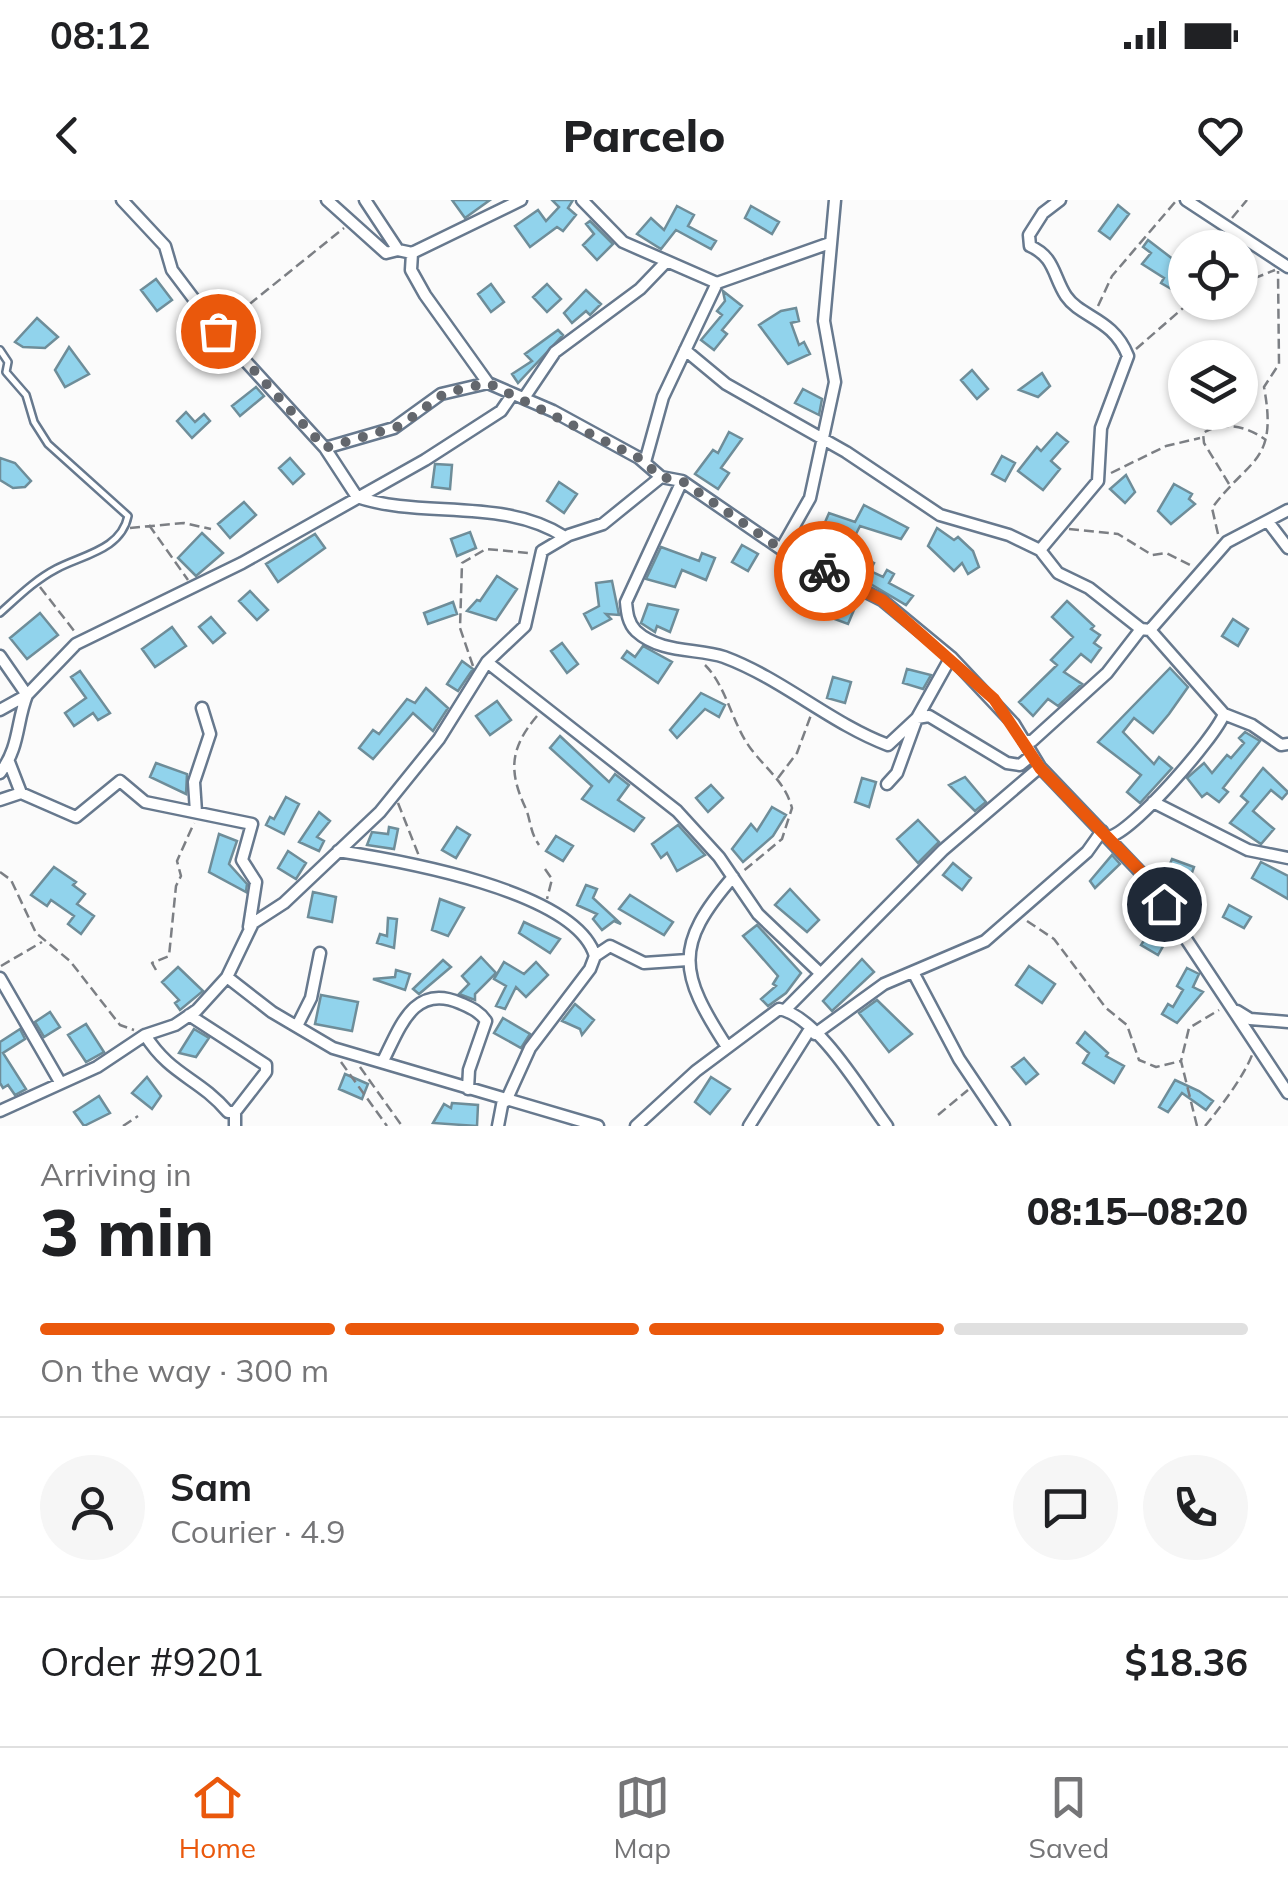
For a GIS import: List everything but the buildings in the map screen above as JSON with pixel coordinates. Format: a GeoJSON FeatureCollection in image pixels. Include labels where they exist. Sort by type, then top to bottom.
{"type":"FeatureCollection","features":[{"type":"Feature","properties":{"kind":"street"},"geometry":{"type":"LineString","coordinates":[[122,200],[165,246],[172,270],[218,331],[325,448],[357,496],[500,515],[552,528],[565,537]]}},
{"type":"Feature","properties":{"kind":"street"},"geometry":{"type":"LineString","coordinates":[[327,200],[386,253],[412,252],[521,200]]}},
{"type":"Feature","properties":{"kind":"street"},"geometry":{"type":"LineString","coordinates":[[365,200],[398,250]]}},
{"type":"Feature","properties":{"kind":"street"},"geometry":{"type":"LineString","coordinates":[[582,200],[623,242],[716,283],[830,242]]}},
{"type":"Feature","properties":{"kind":"street"},"geometry":{"type":"LineString","coordinates":[[781,549],[810,498],[835,382],[824,321],[836,200]]}},
{"type":"Feature","properties":{"kind":"street"},"geometry":{"type":"LineString","coordinates":[[1040,550],[1098,481],[1102,428],[1128,356],[1115,335],[1093,314],[1067,298],[1058,270],[1030,246],[1028,234],[1043,213],[1060,200]]}},
{"type":"Feature","properties":{"kind":"street"},"geometry":{"type":"LineString","coordinates":[[1186,200],[1284,264]]}},
{"type":"Feature","properties":{"kind":"street"},"geometry":{"type":"LineString","coordinates":[[412,252],[411,270],[488,383],[645,462],[661,477],[682,481],[781,549],[882,600],[994,699],[1040,768],[1145,876],[1288,1093]]}},
{"type":"Feature","properties":{"kind":"street"},"geometry":{"type":"LineString","coordinates":[[524,398],[555,352],[640,289],[665,263]]}},
{"type":"Feature","properties":{"kind":"street"},"geometry":{"type":"LineString","coordinates":[[645,462],[663,397],[716,283]]}},
{"type":"Feature","properties":{"kind":"street"},"geometry":{"type":"LineString","coordinates":[[685,350],[726,384],[824,444],[846,452],[940,516],[1009,534],[1040,550],[1058,572],[1089,588],[1146,630],[1224,714],[1252,725],[1281,746],[1288,744]]}},
{"type":"Feature","properties":{"kind":"street"},"geometry":{"type":"LineString","coordinates":[[325,448],[400,426],[445,393],[488,383]]}},
{"type":"Feature","properties":{"kind":"street"},"geometry":{"type":"LineString","coordinates":[[0,710],[26,695],[82,641],[193,588],[456,442],[500,411],[512,395]]}},
{"type":"Feature","properties":{"kind":"street"},"geometry":{"type":"LineString","coordinates":[[248,928],[284,903],[396,792],[487,662],[529,620],[539,557],[565,537],[603,524],[661,477]]}},
{"type":"Feature","properties":{"kind":"street"},"geometry":{"type":"LineString","coordinates":[[682,481],[634,583],[627,616],[637,632],[698,656],[716,654],[766,673],[884,745],[891,744],[917,718],[930,716],[1007,763],[1020,766],[1031,756]]}},
{"type":"Feature","properties":{"kind":"street"},"geometry":{"type":"LineString","coordinates":[[1024,741],[1032,741],[1094,685],[1223,545],[1288,510]]}},
{"type":"Feature","properties":{"kind":"street"},"geometry":{"type":"LineString","coordinates":[[1269,523],[1288,548]]}},
{"type":"Feature","properties":{"kind":"street"},"geometry":{"type":"LineString","coordinates":[[0,656],[26,695]]}},
{"type":"Feature","properties":{"kind":"street"},"geometry":{"type":"LineString","coordinates":[[887,784],[897,773],[917,718],[950,657]]}},
{"type":"Feature","properties":{"kind":"street"},"geometry":{"type":"LineString","coordinates":[[487,662],[677,811],[758,914],[820,974]]}},
{"type":"Feature","properties":{"kind":"street"},"geometry":{"type":"LineString","coordinates":[[0,773],[18,743],[19,714],[26,695]]}},
{"type":"Feature","properties":{"kind":"street"},"geometry":{"type":"LineString","coordinates":[[196,812],[194,782],[210,734],[202,708]]}},
{"type":"Feature","properties":{"kind":"street"},"geometry":{"type":"LineString","coordinates":[[1105,834],[1116,837],[1153,802],[1208,746],[1224,714]]}},
{"type":"Feature","properties":{"kind":"street"},"geometry":{"type":"LineString","coordinates":[[9,762],[20,793]]}},
{"type":"Feature","properties":{"kind":"street"},"geometry":{"type":"LineString","coordinates":[[636,1126],[772,1011],[785,1010],[943,850],[1040,768]]}},
{"type":"Feature","properties":{"kind":"street"},"geometry":{"type":"LineString","coordinates":[[0,800],[20,793],[76,816],[120,781],[146,802],[254,827],[242,860],[256,882],[248,928],[227,976],[189,1015],[145,1035],[97,1067],[0,1111]]}},
{"type":"Feature","properties":{"kind":"street"},"geometry":{"type":"LineString","coordinates":[[1153,802],[1248,850],[1288,858]]}},
{"type":"Feature","properties":{"kind":"street"},"geometry":{"type":"LineString","coordinates":[[749,1126],[812,1032],[865,996],[969,950],[1018,915],[1105,834]]}},
{"type":"Feature","properties":{"kind":"street"},"geometry":{"type":"LineString","coordinates":[[338,851],[473,877],[552,914],[590,942],[595,956]]}},
{"type":"Feature","properties":{"kind":"street"},"geometry":{"type":"LineString","coordinates":[[728,1047],[702,1008],[688,960],[697,927],[733,878]]}},
{"type":"Feature","properties":{"kind":"street"},"geometry":{"type":"LineString","coordinates":[[498,1126],[504,1100],[530,1048],[595,956],[610,946],[644,963],[688,960]]}},
{"type":"Feature","properties":{"kind":"street"},"geometry":{"type":"LineString","coordinates":[[296,1026],[312,998],[320,953]]}},
{"type":"Feature","properties":{"kind":"street"},"geometry":{"type":"LineString","coordinates":[[913,972],[1004,1126]]}},
{"type":"Feature","properties":{"kind":"street"},"geometry":{"type":"LineString","coordinates":[[227,976],[333,1048],[598,1126]]}},
{"type":"Feature","properties":{"kind":"street"},"geometry":{"type":"LineString","coordinates":[[0,978],[60,1082]]}},
{"type":"Feature","properties":{"kind":"street"},"geometry":{"type":"LineString","coordinates":[[384,1061],[412,1008],[434,996],[449,998],[480,1012],[486,1020],[469,1070],[468,1089]]}},
{"type":"Feature","properties":{"kind":"street"},"geometry":{"type":"LineString","coordinates":[[1230,1005],[1250,1020],[1287,1021]]}},
{"type":"Feature","properties":{"kind":"street"},"geometry":{"type":"LineString","coordinates":[[785,1010],[812,1032],[887,1126]]}},
{"type":"Feature","properties":{"kind":"street"},"geometry":{"type":"LineString","coordinates":[[189,1015],[266,1065],[266,1072],[235,1112],[235,1126]]}},
{"type":"Feature","properties":{"kind":"street"},"geometry":{"type":"LineString","coordinates":[[145,1035],[175,1073],[200,1083],[228,1112],[235,1112]]}},
{"type":"Feature","properties":{"kind":"lane"},"geometry":{"type":"LineString","coordinates":[[0,350],[8,362],[6,372],[30,402],[36,428],[48,444],[128,516],[124,531],[98,551],[36,582],[0,613]]}},
{"type":"Feature","properties":{"kind":"path"},"geometry":{"type":"LineString","coordinates":[[1093,314],[1112,276],[1178,200]]}},
{"type":"Feature","properties":{"kind":"path"},"geometry":{"type":"LineString","coordinates":[[1226,226],[1247,200]]}},
{"type":"Feature","properties":{"kind":"path"},"geometry":{"type":"LineString","coordinates":[[218,331],[350,223]]}},
{"type":"Feature","properties":{"kind":"path"},"geometry":{"type":"LineString","coordinates":[[1223,545],[1211,516],[1212,508],[1230,485],[1256,464],[1266,440],[1269,408],[1264,387],[1279,364],[1284,264],[1258,276]]}},
{"type":"Feature","properties":{"kind":"path"},"geometry":{"type":"LineString","coordinates":[[1128,356],[1169,320]]}},
{"type":"Feature","properties":{"kind":"path"},"geometry":{"type":"LineString","coordinates":[[1098,481],[1131,460],[1202,438],[1214,428],[1243,427],[1266,440]]}},
{"type":"Feature","properties":{"kind":"path"},"geometry":{"type":"LineString","coordinates":[[1202,438],[1230,485]]}},
{"type":"Feature","properties":{"kind":"path"},"geometry":{"type":"LineString","coordinates":[[124,531],[148,524],[198,523],[211,529]]}},
{"type":"Feature","properties":{"kind":"path"},"geometry":{"type":"LineString","coordinates":[[148,524],[193,588]]}},
{"type":"Feature","properties":{"kind":"path"},"geometry":{"type":"LineString","coordinates":[[1060,527],[1092,534],[1118,534],[1152,555],[1174,556],[1198,573]]}},
{"type":"Feature","properties":{"kind":"path"},"geometry":{"type":"LineString","coordinates":[[479,678],[460,628],[462,564],[486,550],[523,550],[539,557]]}},
{"type":"Feature","properties":{"kind":"path"},"geometry":{"type":"LineString","coordinates":[[36,582],[82,641]]}},
{"type":"Feature","properties":{"kind":"path"},"geometry":{"type":"LineString","coordinates":[[698,656],[716,678],[753,752],[777,779],[792,808],[789,825],[771,851],[733,878]]}},
{"type":"Feature","properties":{"kind":"path"},"geometry":{"type":"LineString","coordinates":[[777,779],[797,752],[814,704]]}},
{"type":"Feature","properties":{"kind":"path"},"geometry":{"type":"LineString","coordinates":[[539,845],[528,827],[512,764],[519,739],[544,708]]}},
{"type":"Feature","properties":{"kind":"path"},"geometry":{"type":"LineString","coordinates":[[396,792],[423,865]]}},
{"type":"Feature","properties":{"kind":"path"},"geometry":{"type":"LineString","coordinates":[[156,970],[152,963],[168,956],[176,886],[182,876],[177,861],[189,842],[196,812]]}},
{"type":"Feature","properties":{"kind":"path"},"geometry":{"type":"LineString","coordinates":[[546,869],[552,879],[547,900],[552,914]]}},
{"type":"Feature","properties":{"kind":"path"},"geometry":{"type":"LineString","coordinates":[[0,872],[11,880],[27,920],[44,941],[70,962],[120,1024],[145,1035]]}},
{"type":"Feature","properties":{"kind":"path"},"geometry":{"type":"LineString","coordinates":[[1018,915],[1054,939],[1106,1008],[1127,1025],[1139,1060],[1156,1067],[1182,1062]]}},
{"type":"Feature","properties":{"kind":"path"},"geometry":{"type":"LineString","coordinates":[[0,967],[44,941]]}},
{"type":"Feature","properties":{"kind":"path"},"geometry":{"type":"LineString","coordinates":[[1197,1126],[1182,1062],[1189,1028],[1230,1005]]}},
{"type":"Feature","properties":{"kind":"path"},"geometry":{"type":"LineString","coordinates":[[1205,1126],[1225,1092],[1242,1077],[1256,1044]]}},
{"type":"Feature","properties":{"kind":"path"},"geometry":{"type":"LineString","coordinates":[[333,1048],[386,1126]]}},
{"type":"Feature","properties":{"kind":"path"},"geometry":{"type":"LineString","coordinates":[[351,1052],[402,1126]]}},
{"type":"Feature","properties":{"kind":"path"},"geometry":{"type":"LineString","coordinates":[[938,1115],[976,1082]]}},
{"type":"Feature","properties":{"kind":"path"},"geometry":{"type":"LineString","coordinates":[[123,1126],[138,1116]]}},
{"type":"Feature","properties":{"kind":"way so far"},"geometry":{"type":"LineString","coordinates":[[218,331],[325,448],[340,447],[400,426],[441,394],[488,383],[639,458],[661,477],[682,481],[781,549],[824,571]]}},
{"type":"Feature","properties":{"kind":"route"},"geometry":{"type":"LineString","coordinates":[[824,571],[882,600],[994,699],[1040,768],[1145,876],[1164,904]]}}]}
